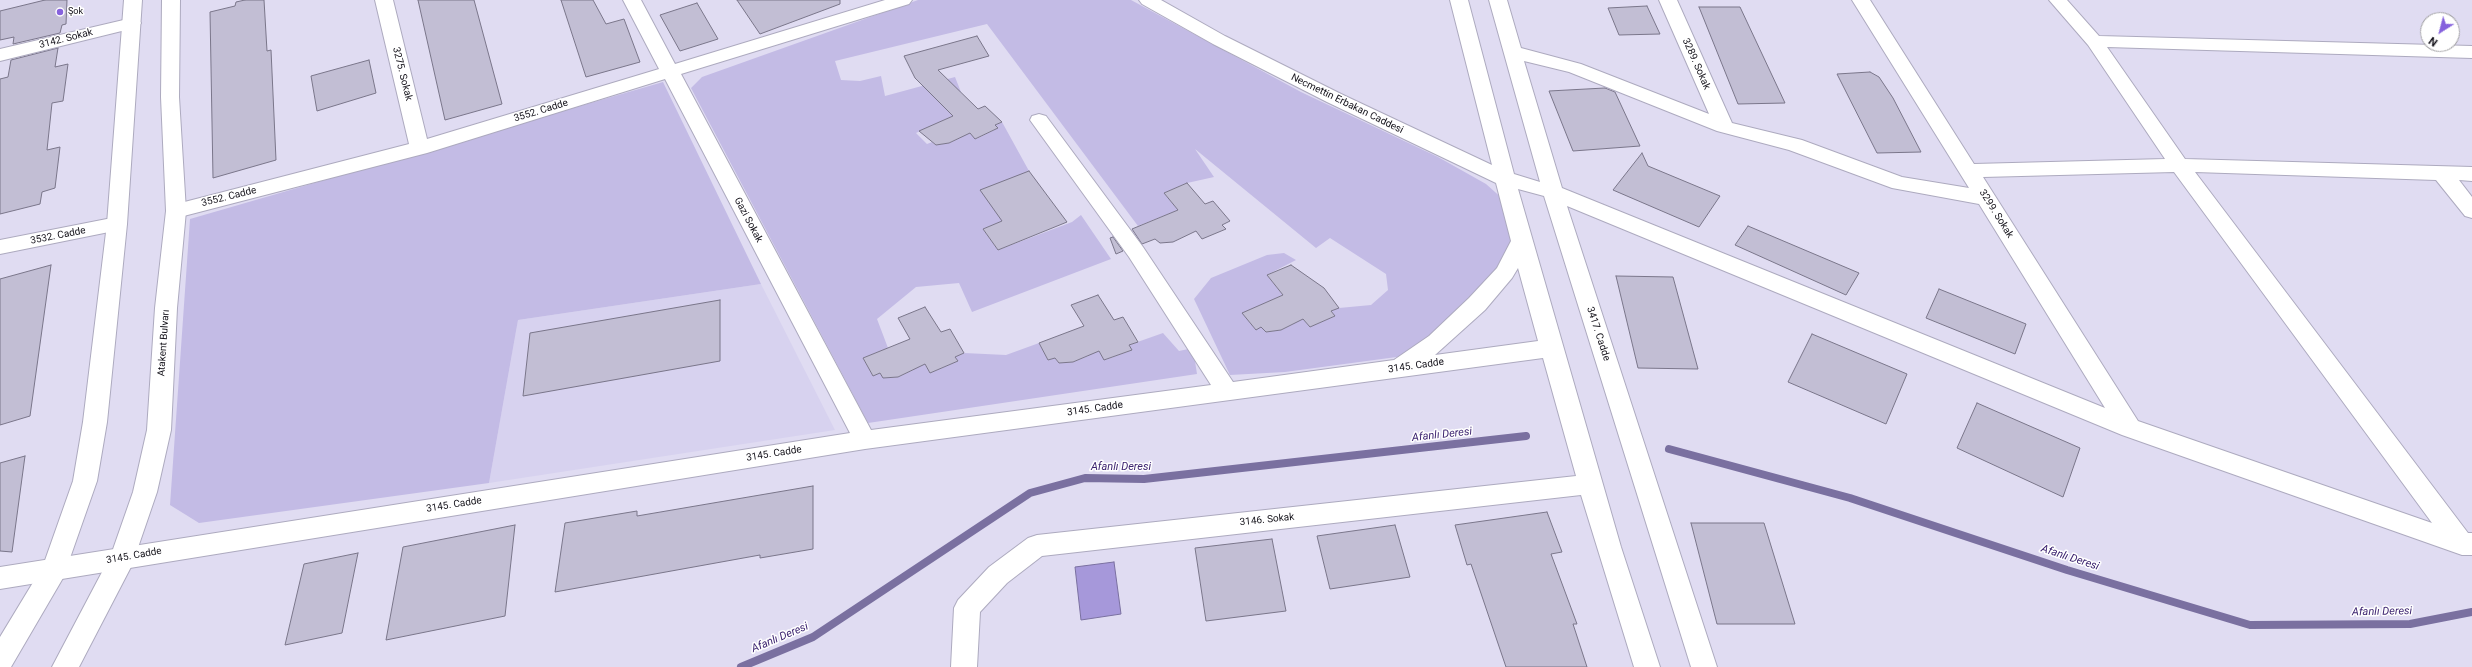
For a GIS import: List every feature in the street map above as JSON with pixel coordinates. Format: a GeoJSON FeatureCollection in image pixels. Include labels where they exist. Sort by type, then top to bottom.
{"type":"FeatureCollection","features":[{"type":"Feature","properties":{"kind":"street"},"geometry":{"type":"LineString","coordinates":[[0,661],[54,570],[85,481],[95,422],[117,224],[133,0]]}},
{"type":"Feature","properties":{"kind":"street","name":"Atakent Bulvarı"},"geometry":{"type":"LineString","coordinates":[[65,667],[123,557],[145,492],[159,430],[166,308],[176,211],[170,97],[171,0]]}},
{"type":"Feature","properties":{"kind":"street","name":"3275. Sokak"},"geometry":{"type":"LineString","coordinates":[[384,0],[420,148]]}},
{"type":"Feature","properties":{"kind":"street","name":"Gazi Sokak"},"geometry":{"type":"LineString","coordinates":[[632,0],[668,72],[865,440]]}},
{"type":"Feature","properties":{"kind":"street","name":"3552. Cadde"},"geometry":{"type":"LineString","coordinates":[[176,211],[420,148],[903,0]]}},
{"type":"Feature","properties":{"kind":"street","name":"Necmettin Erbakan Caddesi"},"geometry":{"type":"LineString","coordinates":[[1148,0],[1219,40],[1334,98],[1503,178],[1553,192],[2130,428],[2467,544]]}},
{"type":"Feature","properties":{"kind":"street"},"geometry":{"type":"LineString","coordinates":[[1458,0],[1503,178],[1551,348],[1608,547],[1647,667]]}},
{"type":"Feature","properties":{"kind":"street","name":"3417. Cadde"},"geometry":{"type":"LineString","coordinates":[[1498,0],[1553,192],[1704,667]]}},
{"type":"Feature","properties":{"kind":"street","name":"3289. Sokak"},"geometry":{"type":"LineString","coordinates":[[1668,0],[1724,127]]}},
{"type":"Feature","properties":{"kind":"street","name":"3299. Sokak"},"geometry":{"type":"LineString","coordinates":[[1861,0],[2130,428]]}},
{"type":"Feature","properties":{"kind":"street"},"geometry":{"type":"LineString","coordinates":[[2058,0],[2094,41],[2179,164],[2467,544]]}},
{"type":"Feature","properties":{"kind":"street","name":"3142. Sokak"},"geometry":{"type":"LineString","coordinates":[[0,55],[132,23]]}},
{"type":"Feature","properties":{"kind":"street"},"geometry":{"type":"LineString","coordinates":[[2094,41],[2472,52]]}},
{"type":"Feature","properties":{"kind":"street"},"geometry":{"type":"LineString","coordinates":[[1513,52],[1575,68],[1724,127],[1795,145],[1899,183],[1986,198]]}},
{"type":"Feature","properties":{"kind":"street"},"geometry":{"type":"LineString","coordinates":[[1039,120],[1136,252],[1227,391]]}},
{"type":"Feature","properties":{"kind":"street"},"geometry":{"type":"LineString","coordinates":[[1968,171],[2179,164],[2472,174]]}},
{"type":"Feature","properties":{"kind":"street"},"geometry":{"type":"LineString","coordinates":[[2442,173],[2472,211]]}},
{"type":"Feature","properties":{"kind":"street","name":"3532. Cadde"},"geometry":{"type":"LineString","coordinates":[[0,247],[117,224]]}},
{"type":"Feature","properties":{"kind":"street"},"geometry":{"type":"LineString","coordinates":[[1398,368],[1437,342],[1477,304],[1505,273],[1521,241]]}},
{"type":"Feature","properties":{"kind":"street","name":"3145. Cadde"},"geometry":{"type":"LineString","coordinates":[[0,578],[54,570],[123,557],[865,440],[1551,348]]}},
{"type":"Feature","properties":{"kind":"street","name":"3146. Sokak"},"geometry":{"type":"LineString","coordinates":[[964,667],[967,608],[998,575],[1037,546],[1590,484]]}},
{"type":"Feature","properties":{"kind":"shaded area"},"geometry":{"type":"Polygon","coordinates":[[[918,0],[1131,0],[1301,92],[1438,157],[1486,184],[1504,200],[1516,239],[1499,272],[1448,321],[1404,356],[1285,372],[1230,375],[1194,299],[1211,278],[1267,255],[1284,253],[1296,260],[1267,275],[1283,295],[1243,313],[1255,329],[1261,327],[1267,332],[1281,330],[1293,324],[1297,311],[1310,327],[1335,316],[1331,311],[1339,308],[1371,305],[1388,290],[1386,274],[1330,238],[1316,248],[1195,149],[1214,177],[1187,183],[1164,193],[1178,210],[1138,226],[987,24],[835,61],[841,80],[860,81],[881,76],[885,96],[955,77],[961,92],[939,102],[953,116],[916,133],[927,144],[932,142],[936,145],[949,143],[960,138],[964,127],[976,139],[998,128],[995,125],[1002,122],[1029,171],[1002,221],[983,229],[998,250],[1072,222],[1081,215],[1111,259],[972,312],[959,283],[916,287],[877,319],[888,348],[863,358],[873,376],[880,373],[884,378],[898,377],[913,370],[920,356],[930,373],[958,361],[955,357],[964,353],[1006,355],[1039,343],[1048,360],[1055,358],[1059,363],[1073,362],[1088,356],[1082,347],[1094,343],[1105,360],[1132,350],[1129,345],[1163,333],[1179,351],[1193,348],[1197,374],[868,423],[691,88],[702,77],[918,0]]]}},
{"type":"Feature","properties":{"kind":"shaded area"},"geometry":{"type":"Polygon","coordinates":[[[663,82],[761,284],[518,320],[489,483],[199,523],[170,505],[190,219],[663,82]]]}},
{"type":"Feature","properties":{"kind":"shaded area"},"geometry":{"type":"Polygon","coordinates":[[[761,284],[835,430],[489,483],[518,320],[761,284]]]}},
{"type":"Feature","properties":{"kind":"shaded area"},"geometry":{"type":"Polygon","coordinates":[[[1114,562],[1121,614],[1081,620],[1075,567],[1114,562]]]}},
{"type":"Feature","properties":{"kind":"building"},"geometry":{"type":"Polygon","coordinates":[[[45,0],[67,0],[66,24],[62,25],[60,33],[13,44],[14,37],[0,40],[0,11],[45,0]]]}},
{"type":"Feature","properties":{"kind":"building"},"geometry":{"type":"Polygon","coordinates":[[[245,0],[264,0],[267,51],[271,50],[276,160],[213,178],[210,12],[235,6],[236,2],[245,0]]]}},
{"type":"Feature","properties":{"kind":"building"},"geometry":{"type":"Polygon","coordinates":[[[418,0],[474,0],[502,104],[445,120],[418,0]]]}},
{"type":"Feature","properties":{"kind":"building"},"geometry":{"type":"Polygon","coordinates":[[[561,0],[593,0],[606,24],[624,19],[640,62],[586,77],[561,0]]]}},
{"type":"Feature","properties":{"kind":"building"},"geometry":{"type":"Polygon","coordinates":[[[737,0],[840,0],[840,4],[760,34],[737,0]]]}},
{"type":"Feature","properties":{"kind":"building"},"geometry":{"type":"Polygon","coordinates":[[[697,3],[718,39],[680,51],[660,15],[697,3]]]}},
{"type":"Feature","properties":{"kind":"building"},"geometry":{"type":"Polygon","coordinates":[[[1647,6],[1660,34],[1619,35],[1608,8],[1647,6]]]}},
{"type":"Feature","properties":{"kind":"building"},"geometry":{"type":"Polygon","coordinates":[[[1699,7],[1740,7],[1785,103],[1738,104],[1699,7]]]}},
{"type":"Feature","properties":{"kind":"building"},"geometry":{"type":"Polygon","coordinates":[[[977,36],[989,56],[938,70],[978,109],[985,106],[1002,122],[995,125],[998,128],[975,139],[970,133],[949,143],[936,145],[919,131],[953,116],[915,78],[904,56],[977,36]]]}},
{"type":"Feature","properties":{"kind":"building"},"geometry":{"type":"Polygon","coordinates":[[[58,48],[55,67],[68,64],[63,101],[52,103],[47,150],[60,147],[55,188],[42,192],[40,204],[0,214],[0,79],[8,77],[11,60],[58,48]]]}},
{"type":"Feature","properties":{"kind":"building"},"geometry":{"type":"Polygon","coordinates":[[[369,60],[376,93],[317,111],[311,76],[369,60]]]}},
{"type":"Feature","properties":{"kind":"building"},"geometry":{"type":"Polygon","coordinates":[[[1870,72],[1879,77],[1893,98],[1921,152],[1877,153],[1837,74],[1870,72]]]}},
{"type":"Feature","properties":{"kind":"building"},"geometry":{"type":"Polygon","coordinates":[[[1605,88],[1615,92],[1640,146],[1573,151],[1549,91],[1605,88]]]}},
{"type":"Feature","properties":{"kind":"building"},"geometry":{"type":"Polygon","coordinates":[[[1642,153],[1648,166],[1720,196],[1699,227],[1613,190],[1642,153]]]}},
{"type":"Feature","properties":{"kind":"building"},"geometry":{"type":"Polygon","coordinates":[[[1029,171],[1067,222],[998,250],[983,229],[1002,221],[980,190],[1029,171]]]}},
{"type":"Feature","properties":{"kind":"building"},"geometry":{"type":"Polygon","coordinates":[[[1187,183],[1205,204],[1213,201],[1230,221],[1222,225],[1226,229],[1202,239],[1196,231],[1173,242],[1160,243],[1155,239],[1142,244],[1132,229],[1178,210],[1164,193],[1187,183]]]}},
{"type":"Feature","properties":{"kind":"building"},"geometry":{"type":"Polygon","coordinates":[[[1748,226],[1859,273],[1846,295],[1735,245],[1748,226]]]}},
{"type":"Feature","properties":{"kind":"building"},"geometry":{"type":"Polygon","coordinates":[[[1113,237],[1123,251],[1116,254],[1110,238],[1113,237]]]}},
{"type":"Feature","properties":{"kind":"building"},"geometry":{"type":"Polygon","coordinates":[[[51,265],[30,416],[0,425],[0,279],[51,265]]]}},
{"type":"Feature","properties":{"kind":"building"},"geometry":{"type":"Polygon","coordinates":[[[1291,265],[1324,288],[1339,308],[1331,311],[1335,316],[1310,327],[1303,319],[1281,330],[1266,332],[1261,327],[1256,330],[1242,313],[1283,295],[1267,275],[1291,265]]]}},
{"type":"Feature","properties":{"kind":"building"},"geometry":{"type":"Polygon","coordinates":[[[1616,276],[1673,277],[1698,369],[1638,368],[1616,276]]]}},
{"type":"Feature","properties":{"kind":"building"},"geometry":{"type":"Polygon","coordinates":[[[1939,289],[2026,324],[2015,354],[1926,318],[1939,289]]]}},
{"type":"Feature","properties":{"kind":"building"},"geometry":{"type":"Polygon","coordinates":[[[1098,295],[1114,320],[1123,317],[1138,342],[1129,345],[1132,350],[1104,360],[1099,351],[1073,362],[1059,363],[1055,358],[1048,360],[1039,343],[1084,326],[1071,305],[1098,295]]]}},
{"type":"Feature","properties":{"kind":"building"},"geometry":{"type":"Polygon","coordinates":[[[720,300],[720,361],[523,396],[530,333],[720,300]]]}},
{"type":"Feature","properties":{"kind":"building"},"geometry":{"type":"Polygon","coordinates":[[[925,307],[941,332],[950,329],[964,353],[955,357],[958,361],[930,373],[925,364],[898,377],[883,378],[880,373],[873,376],[863,358],[910,339],[898,318],[925,307]]]}},
{"type":"Feature","properties":{"kind":"building"},"geometry":{"type":"Polygon","coordinates":[[[1812,334],[1907,374],[1886,424],[1788,382],[1812,334]]]}},
{"type":"Feature","properties":{"kind":"building"},"geometry":{"type":"Polygon","coordinates":[[[1977,403],[2080,448],[2063,497],[1957,448],[1977,403]]]}},
{"type":"Feature","properties":{"kind":"building"},"geometry":{"type":"Polygon","coordinates":[[[25,456],[12,552],[0,551],[0,463],[25,456]]]}},
{"type":"Feature","properties":{"kind":"building"},"geometry":{"type":"Polygon","coordinates":[[[813,486],[813,549],[760,558],[760,555],[555,592],[565,523],[637,511],[637,516],[813,486]]]}},
{"type":"Feature","properties":{"kind":"building"},"geometry":{"type":"Polygon","coordinates":[[[1547,512],[1562,552],[1551,554],[1577,624],[1573,624],[1587,667],[1506,667],[1471,564],[1467,565],[1455,525],[1547,512]]]}},
{"type":"Feature","properties":{"kind":"building"},"geometry":{"type":"Polygon","coordinates":[[[1691,523],[1764,523],[1795,624],[1717,624],[1691,523]]]}},
{"type":"Feature","properties":{"kind":"building"},"geometry":{"type":"Polygon","coordinates":[[[515,525],[505,616],[386,640],[403,547],[515,525]]]}},
{"type":"Feature","properties":{"kind":"building"},"geometry":{"type":"Polygon","coordinates":[[[1395,525],[1410,577],[1330,589],[1317,536],[1395,525]]]}},
{"type":"Feature","properties":{"kind":"building"},"geometry":{"type":"Polygon","coordinates":[[[1272,539],[1286,611],[1206,621],[1195,548],[1272,539]]]}},
{"type":"Feature","properties":{"kind":"building"},"geometry":{"type":"Polygon","coordinates":[[[358,553],[342,633],[285,645],[304,564],[358,553]]]}},
{"type":"Feature","properties":{"kind":"waterway","name":"Afanlı Deresi"},"geometry":{"type":"LineString","coordinates":[[741,667],[813,637],[1030,493],[1085,478],[1144,479],[1526,436]]}},
{"type":"Feature","properties":{"kind":"waterway","name":"Afanlı Deresi"},"geometry":{"type":"LineString","coordinates":[[1669,449],[1850,498],[2067,570],[2250,625],[2410,624],[2472,612]]}},
{"type":"Feature","properties":{"kind":"place","name":"Şok"},"geometry":{"type":"Point","coordinates":[60,12]}}]}
